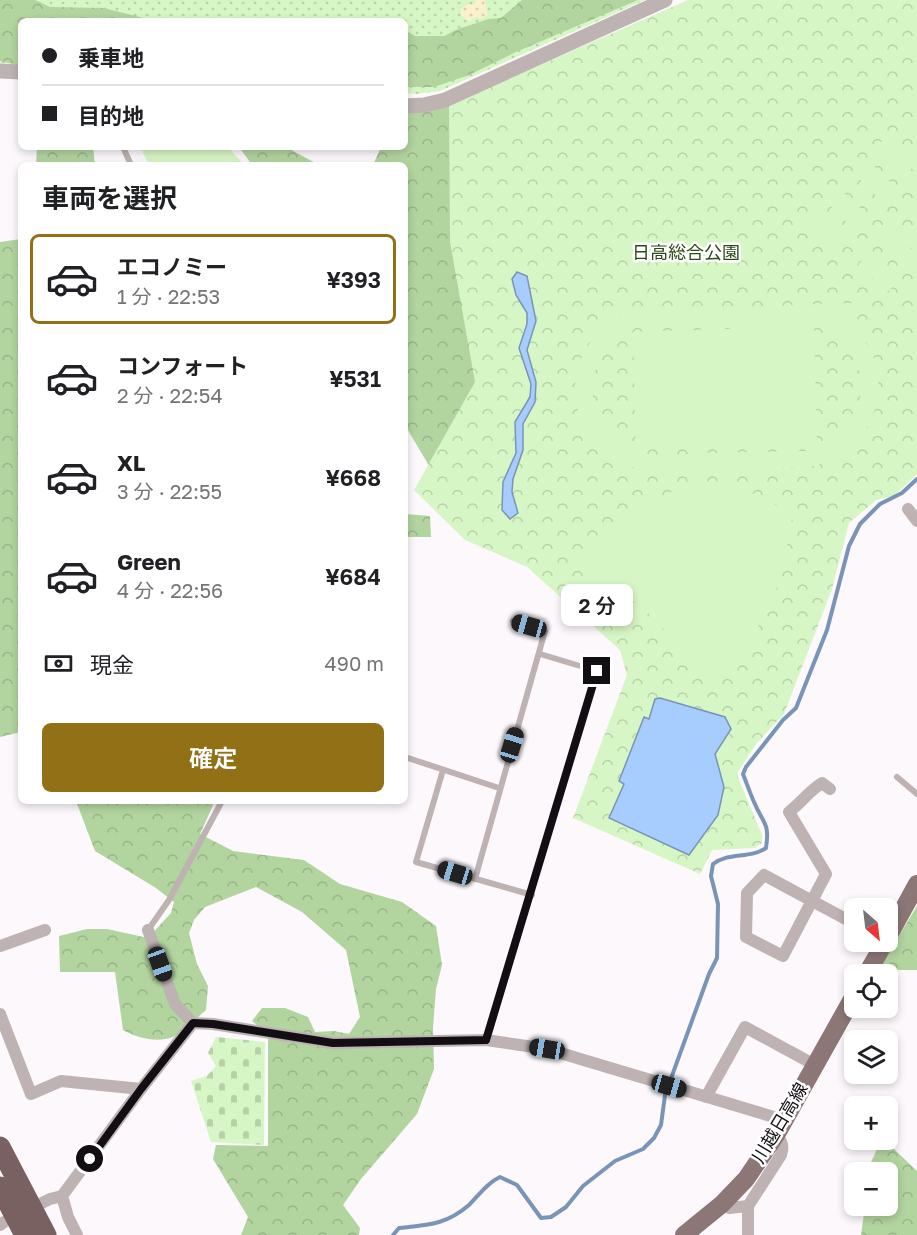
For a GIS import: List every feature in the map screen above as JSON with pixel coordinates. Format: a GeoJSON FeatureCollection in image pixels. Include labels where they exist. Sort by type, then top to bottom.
{"type":"FeatureCollection","features":[{"type":"Feature","properties":{"kind":"highway"},"geometry":{"type":"LineString","coordinates":[[0,1147],[46,1235]]}},
{"type":"Feature","properties":{"kind":"highway"},"geometry":{"type":"LineString","coordinates":[[0,1187],[25,1235]]}},
{"type":"Feature","properties":{"kind":"main road"},"geometry":{"type":"LineString","coordinates":[[898,919],[917,884]]}},
{"type":"Feature","properties":{"kind":"main road","name":"川越日高線"},"geometry":{"type":"LineString","coordinates":[[684,1235],[722,1204],[746,1179],[780,1127],[844,1014]]}},
{"type":"Feature","properties":{"kind":"street"},"geometry":{"type":"LineString","coordinates":[[408,106],[445,100],[665,0]]}},
{"type":"Feature","properties":{"kind":"street"},"geometry":{"type":"LineString","coordinates":[[0,71],[18,72]]}},
{"type":"Feature","properties":{"kind":"street"},"geometry":{"type":"LineString","coordinates":[[908,509],[917,521]]}},
{"type":"Feature","properties":{"kind":"street"},"geometry":{"type":"LineString","coordinates":[[830,789],[822,783],[810,791],[789,812],[825,874],[813,901],[783,957],[746,937],[747,892],[764,875],[813,901],[844,918]]}},
{"type":"Feature","properties":{"kind":"street"},"geometry":{"type":"LineString","coordinates":[[0,946],[45,930]]}},
{"type":"Feature","properties":{"kind":"street"},"geometry":{"type":"LineString","coordinates":[[148,930],[175,1004],[193,1023],[213,1024],[333,1043],[486,1040],[547,1049],[706,1097],[780,1127],[783,1148],[781,1155],[748,1206],[748,1235]]}},
{"type":"Feature","properties":{"kind":"street"},"geometry":{"type":"LineString","coordinates":[[0,1014],[31,1094],[61,1081],[141,1089]]}},
{"type":"Feature","properties":{"kind":"street"},"geometry":{"type":"LineString","coordinates":[[42,1203],[50,1198],[62,1196],[193,1023]]}},
{"type":"Feature","properties":{"kind":"street"},"geometry":{"type":"LineString","coordinates":[[706,1097],[745,1027],[815,1065]]}},
{"type":"Feature","properties":{"kind":"street"},"geometry":{"type":"LineString","coordinates":[[62,1196],[68,1217],[78,1235]]}},
{"type":"Feature","properties":{"kind":"street"},"geometry":{"type":"LineString","coordinates":[[722,1204],[729,1208],[748,1206]]}},
{"type":"Feature","properties":{"kind":"lane"},"geometry":{"type":"LineString","coordinates":[[475,879],[545,631],[513,621]]}},
{"type":"Feature","properties":{"kind":"lane"},"geometry":{"type":"LineString","coordinates":[[486,1040],[532,894],[597,671],[540,654]]}},
{"type":"Feature","properties":{"kind":"lane"},"geometry":{"type":"LineString","coordinates":[[408,758],[499,788]]}},
{"type":"Feature","properties":{"kind":"lane"},"geometry":{"type":"LineString","coordinates":[[443,770],[416,862],[532,894]]}},
{"type":"Feature","properties":{"kind":"lane"},"geometry":{"type":"LineString","coordinates":[[897,777],[917,794]]}},
{"type":"Feature","properties":{"kind":"lane"},"geometry":{"type":"LineString","coordinates":[[148,930],[169,900],[220,804]]}},
{"type":"Feature","properties":{"kind":"green space"},"geometry":{"type":"Polygon","coordinates":[[[0,0],[645,0],[440,91],[416,94],[408,93],[408,18],[18,18],[18,64],[0,63],[0,0]]]}},
{"type":"Feature","properties":{"kind":"green space"},"geometry":{"type":"Polygon","coordinates":[[[0,0],[35,0],[50,7],[104,8],[143,18],[18,18],[18,65],[0,61],[0,0]]]}},
{"type":"Feature","properties":{"kind":"green space"},"geometry":{"type":"Polygon","coordinates":[[[522,0],[638,0],[516,52],[469,75],[434,87],[408,87],[408,32],[415,36],[444,36],[489,19],[501,18],[522,0]]]}},
{"type":"Feature","properties":{"kind":"green space","name":"日高総合公園"},"geometry":{"type":"Polygon","coordinates":[[[688,0],[917,0],[917,474],[894,496],[876,500],[849,523],[832,589],[784,714],[756,744],[738,772],[762,835],[762,843],[755,848],[712,850],[700,874],[573,818],[627,675],[620,650],[527,567],[465,540],[414,490],[475,382],[450,242],[449,105],[688,0]]]}},
{"type":"Feature","properties":{"kind":"green space"},"geometry":{"type":"Polygon","coordinates":[[[627,71],[434,474],[408,430],[408,162],[374,162],[380,150],[408,150],[408,113],[627,71]]]}},
{"type":"Feature","properties":{"kind":"green space"},"geometry":{"type":"Polygon","coordinates":[[[887,136],[916,164],[902,178],[873,150],[887,136]]]}},
{"type":"Feature","properties":{"kind":"green space"},"geometry":{"type":"Polygon","coordinates":[[[37,150],[93,150],[95,162],[36,162],[37,150]]]}},
{"type":"Feature","properties":{"kind":"green space"},"geometry":{"type":"Polygon","coordinates":[[[142,150],[231,150],[241,162],[148,162],[142,150]]]}},
{"type":"Feature","properties":{"kind":"green space"},"geometry":{"type":"Polygon","coordinates":[[[241,150],[292,150],[314,162],[250,162],[241,150]]]}},
{"type":"Feature","properties":{"kind":"green space"},"geometry":{"type":"Polygon","coordinates":[[[866,158],[895,187],[881,200],[852,172],[866,158]]]}},
{"type":"Feature","properties":{"kind":"green space"},"geometry":{"type":"Polygon","coordinates":[[[837,186],[866,214],[853,228],[824,200],[837,186]]]}},
{"type":"Feature","properties":{"kind":"green space"},"geometry":{"type":"Polygon","coordinates":[[[815,209],[843,237],[830,251],[801,222],[815,209]]]}},
{"type":"Feature","properties":{"kind":"green space"},"geometry":{"type":"Polygon","coordinates":[[[892,230],[917,255],[917,263],[907,273],[879,244],[892,230]]]}},
{"type":"Feature","properties":{"kind":"green space"},"geometry":{"type":"Polygon","coordinates":[[[18,239],[18,733],[0,737],[0,242],[18,239]]]}},
{"type":"Feature","properties":{"kind":"green space"},"geometry":{"type":"Polygon","coordinates":[[[872,250],[901,279],[887,292],[858,264],[872,250]]]}},
{"type":"Feature","properties":{"kind":"green space"},"geometry":{"type":"Polygon","coordinates":[[[854,303],[854,319],[844,319],[862,337],[874,359],[878,377],[878,395],[874,412],[856,442],[842,454],[827,462],[809,467],[657,471],[635,468],[621,462],[597,445],[581,421],[575,392],[576,377],[582,356],[609,322],[628,311],[854,303]],[[799,321],[663,323],[636,327],[618,337],[599,361],[594,375],[594,405],[600,419],[617,441],[625,447],[644,454],[808,451],[833,440],[850,423],[859,403],[861,380],[855,359],[843,340],[824,327],[799,321]]]}},
{"type":"Feature","properties":{"kind":"green space"},"geometry":{"type":"Polygon","coordinates":[[[814,326],[817,441],[636,447],[633,332],[814,326]]]}},
{"type":"Feature","properties":{"kind":"green space"},"geometry":{"type":"Polygon","coordinates":[[[729,486],[767,498],[792,518],[784,564],[777,587],[737,670],[723,676],[674,661],[673,646],[654,618],[622,594],[576,566],[601,532],[641,504],[684,487],[729,486]]]}},
{"type":"Feature","properties":{"kind":"green space"},"geometry":{"type":"Polygon","coordinates":[[[408,514],[430,516],[431,537],[408,537],[408,514]]]}},
{"type":"Feature","properties":{"kind":"green space"},"geometry":{"type":"Polygon","coordinates":[[[77,804],[214,804],[200,834],[233,851],[304,860],[340,884],[402,902],[436,926],[442,965],[436,989],[433,1028],[434,1069],[417,1114],[361,1179],[343,1205],[360,1228],[359,1235],[241,1235],[248,1217],[213,1159],[216,1145],[268,1146],[268,1034],[252,1021],[262,1008],[285,1008],[308,1017],[315,1032],[334,1031],[349,1034],[360,1017],[346,950],[302,912],[256,887],[205,907],[194,920],[189,933],[197,964],[208,986],[206,1010],[173,1037],[160,1040],[134,1035],[123,1030],[115,972],[60,972],[59,936],[87,929],[107,929],[148,938],[171,913],[174,902],[156,888],[95,851],[77,804]]]}},
{"type":"Feature","properties":{"kind":"green space"},"geometry":{"type":"Polygon","coordinates":[[[917,906],[917,970],[898,970],[898,964],[882,964],[889,952],[898,952],[898,937],[917,906]]]}},
{"type":"Feature","properties":{"kind":"green space"},"geometry":{"type":"Polygon","coordinates":[[[216,1037],[265,1042],[264,1145],[211,1142],[191,1081],[207,1076],[216,1066],[208,1053],[216,1037]]]}},
{"type":"Feature","properties":{"kind":"green space"},"geometry":{"type":"Polygon","coordinates":[[[877,1150],[895,1150],[917,1171],[917,1235],[861,1235],[864,1216],[898,1216],[898,1162],[871,1162],[877,1150]]]}},
{"type":"Feature","properties":{"kind":"sand"},"geometry":{"type":"Polygon","coordinates":[[[476,0],[485,0],[488,15],[482,19],[476,17],[469,21],[462,16],[461,9],[466,5],[474,4],[476,0]]]}},
{"type":"Feature","properties":{"kind":"water"},"geometry":{"type":"Polygon","coordinates":[[[517,272],[527,276],[536,321],[527,350],[536,382],[535,402],[523,424],[523,450],[513,479],[512,492],[518,513],[510,519],[502,510],[503,482],[516,453],[515,422],[530,397],[531,384],[519,348],[527,324],[527,313],[516,295],[512,279],[517,272]]]}},
{"type":"Feature","properties":{"kind":"water"},"geometry":{"type":"Polygon","coordinates":[[[660,698],[725,717],[731,729],[715,754],[724,787],[718,815],[689,855],[609,818],[624,784],[619,781],[644,717],[649,719],[655,699],[660,698]]]}},
{"type":"Feature","properties":{"kind":"waterway"},"geometry":{"type":"LineString","coordinates":[[393,1235],[399,1228],[436,1223],[452,1217],[461,1212],[487,1186],[500,1177],[517,1185],[541,1218],[551,1217],[566,1207],[583,1186],[615,1161],[643,1149],[654,1138],[661,1125],[665,1095],[709,974],[717,958],[718,904],[711,876],[713,864],[725,858],[766,848],[765,824],[743,774],[783,720],[796,708],[827,630],[849,546],[860,524],[880,504],[902,493],[917,479]]}},
{"type":"Feature","properties":{"kind":"route"},"geometry":{"type":"LineString","coordinates":[[90,1159],[193,1023],[213,1024],[333,1043],[486,1040],[532,894],[597,671]]}}]}
